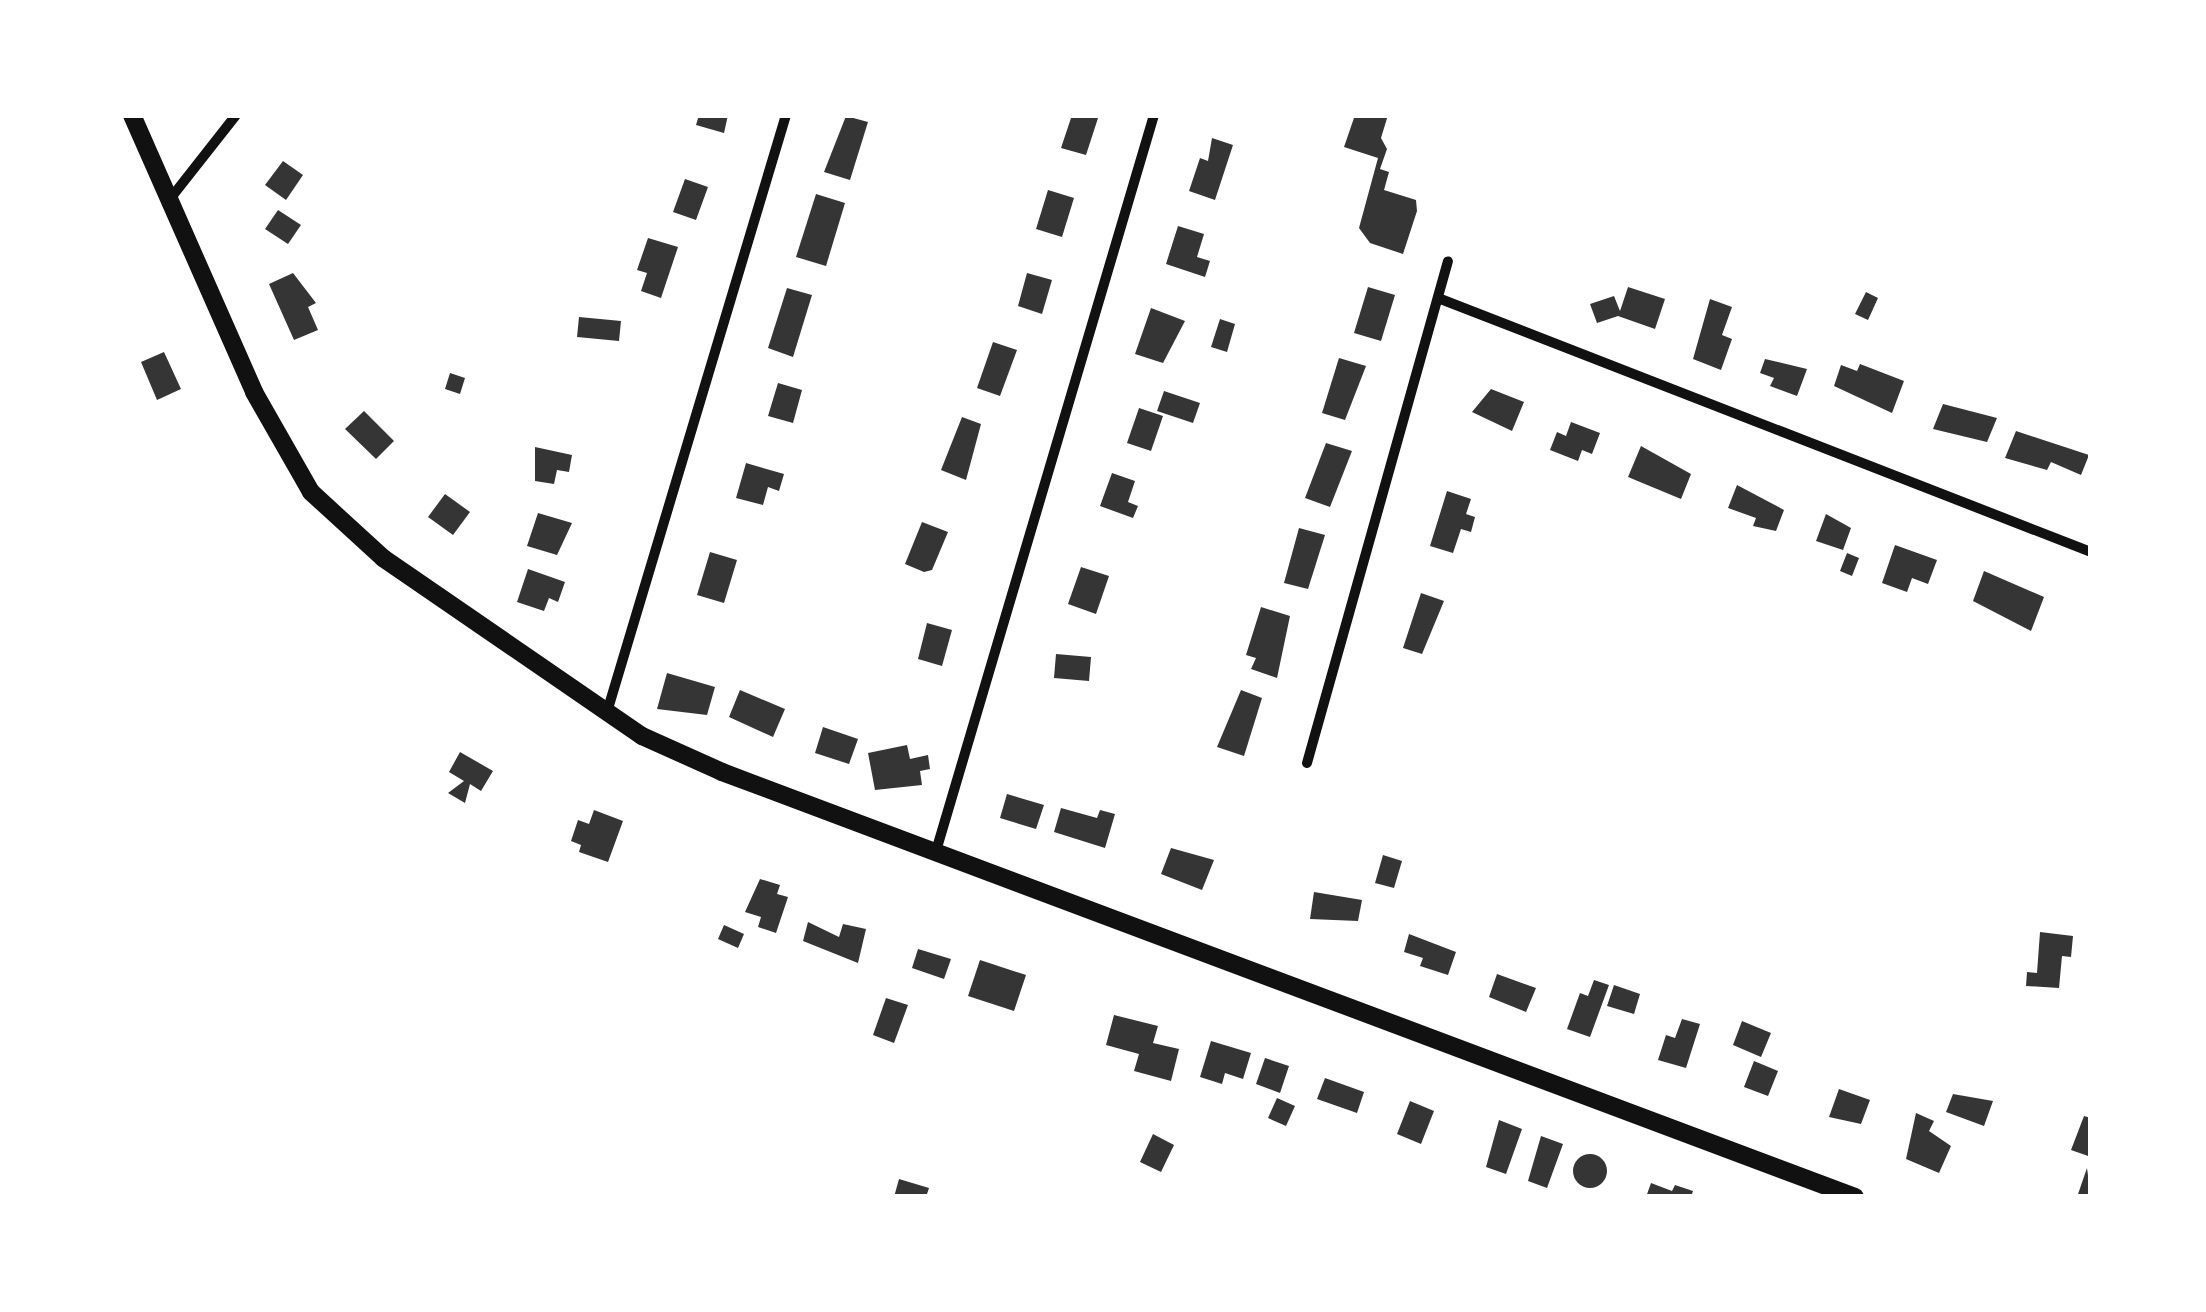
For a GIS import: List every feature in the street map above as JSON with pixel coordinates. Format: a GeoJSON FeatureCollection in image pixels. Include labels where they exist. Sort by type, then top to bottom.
{"type":"FeatureCollection","features":[{"type":"Feature","properties":{"kind":"main road"},"geometry":{"type":"LineString","coordinates":[[132,115],[278,442],[327,510],[383,558],[607,713],[722,772],[1854,1197]]}},
{"type":"Feature","properties":{"kind":"street"},"geometry":{"type":"LineString","coordinates":[[169,200],[236,115]]}},
{"type":"Feature","properties":{"kind":"street"},"geometry":{"type":"LineString","coordinates":[[607,713],[786,115]]}},
{"type":"Feature","properties":{"kind":"street"},"geometry":{"type":"LineString","coordinates":[[936,851],[1154,115]]}},
{"type":"Feature","properties":{"kind":"street"},"geometry":{"type":"LineString","coordinates":[[1307,763],[1448,261]]}},
{"type":"Feature","properties":{"kind":"street"},"geometry":{"type":"LineString","coordinates":[[1438,298],[2091,552]]}},
{"type":"Feature","properties":{"kind":"building"},"geometry":{"type":"Polygon","coordinates":[[[699,115],[728,115],[724,133],[696,125],[699,115]]]}},
{"type":"Feature","properties":{"kind":"building"},"geometry":{"type":"Polygon","coordinates":[[[1072,115],[1099,115],[1086,155],[1061,148],[1072,115]]]}},
{"type":"Feature","properties":{"kind":"building"},"geometry":{"type":"Polygon","coordinates":[[[1355,115],[1388,115],[1381,138],[1387,149],[1380,169],[1389,172],[1384,190],[1416,200],[1417,211],[1403,254],[1370,243],[1359,228],[1378,158],[1344,147],[1355,115]]]}},
{"type":"Feature","properties":{"kind":"building"},"geometry":{"type":"Polygon","coordinates":[[[846,116],[868,122],[850,180],[824,172],[846,116]]]}},
{"type":"Feature","properties":{"kind":"building"},"geometry":{"type":"Polygon","coordinates":[[[1212,138],[1233,145],[1215,200],[1189,191],[1200,158],[1208,161],[1212,138]]]}},
{"type":"Feature","properties":{"kind":"building"},"geometry":{"type":"Polygon","coordinates":[[[283,161],[303,175],[286,200],[265,185],[283,161]]]}},
{"type":"Feature","properties":{"kind":"building"},"geometry":{"type":"Polygon","coordinates":[[[685,179],[708,187],[696,220],[673,212],[685,179]]]}},
{"type":"Feature","properties":{"kind":"building"},"geometry":{"type":"Polygon","coordinates":[[[1048,190],[1074,198],[1062,237],[1036,229],[1048,190]]]}},
{"type":"Feature","properties":{"kind":"building"},"geometry":{"type":"Polygon","coordinates":[[[816,194],[845,203],[826,266],[796,257],[816,194]]]}},
{"type":"Feature","properties":{"kind":"building"},"geometry":{"type":"Polygon","coordinates":[[[278,210],[301,225],[288,244],[265,229],[278,210]]]}},
{"type":"Feature","properties":{"kind":"building"},"geometry":{"type":"Polygon","coordinates":[[[1178,226],[1204,234],[1197,257],[1210,261],[1205,277],[1166,264],[1178,226]]]}},
{"type":"Feature","properties":{"kind":"building"},"geometry":{"type":"Polygon","coordinates":[[[648,238],[678,247],[661,298],[641,291],[647,273],[637,270],[648,238]]]}},
{"type":"Feature","properties":{"kind":"building"},"geometry":{"type":"Polygon","coordinates":[[[293,273],[316,303],[308,307],[318,330],[294,340],[269,284],[293,273]]]}},
{"type":"Feature","properties":{"kind":"building"},"geometry":{"type":"Polygon","coordinates":[[[1027,273],[1052,280],[1042,314],[1018,306],[1027,273]]]}},
{"type":"Feature","properties":{"kind":"building"},"geometry":{"type":"Polygon","coordinates":[[[1368,287],[1395,295],[1381,341],[1354,333],[1368,287]]]}},
{"type":"Feature","properties":{"kind":"building"},"geometry":{"type":"Polygon","coordinates":[[[1628,287],[1665,299],[1655,329],[1618,316],[1597,323],[1590,304],[1614,296],[1620,311],[1628,287]]]}},
{"type":"Feature","properties":{"kind":"building"},"geometry":{"type":"Polygon","coordinates":[[[787,288],[812,295],[793,357],[768,348],[787,288]]]}},
{"type":"Feature","properties":{"kind":"building"},"geometry":{"type":"Polygon","coordinates":[[[1866,292],[1878,298],[1868,320],[1855,314],[1866,292]]]}},
{"type":"Feature","properties":{"kind":"building"},"geometry":{"type":"Polygon","coordinates":[[[1710,299],[1732,307],[1722,335],[1732,339],[1721,370],[1693,359],[1710,299]]]}},
{"type":"Feature","properties":{"kind":"building"},"geometry":{"type":"Polygon","coordinates":[[[1151,308],[1185,321],[1163,363],[1135,354],[1151,308]]]}},
{"type":"Feature","properties":{"kind":"building"},"geometry":{"type":"Polygon","coordinates":[[[579,317],[621,321],[619,341],[577,337],[579,317]]]}},
{"type":"Feature","properties":{"kind":"building"},"geometry":{"type":"Polygon","coordinates":[[[1220,319],[1235,324],[1227,352],[1211,347],[1220,319]]]}},
{"type":"Feature","properties":{"kind":"building"},"geometry":{"type":"Polygon","coordinates":[[[993,342],[1017,350],[1000,396],[977,388],[993,342]]]}},
{"type":"Feature","properties":{"kind":"building"},"geometry":{"type":"Polygon","coordinates":[[[164,352],[181,389],[157,400],[141,362],[164,352]]]}},
{"type":"Feature","properties":{"kind":"building"},"geometry":{"type":"Polygon","coordinates":[[[1339,358],[1366,366],[1345,420],[1322,413],[1339,358]]]}},
{"type":"Feature","properties":{"kind":"building"},"geometry":{"type":"Polygon","coordinates":[[[1765,359],[1807,369],[1797,396],[1770,386],[1774,378],[1760,373],[1765,359]]]}},
{"type":"Feature","properties":{"kind":"building"},"geometry":{"type":"Polygon","coordinates":[[[1860,364],[1904,381],[1892,413],[1834,386],[1841,365],[1857,371],[1860,364]]]}},
{"type":"Feature","properties":{"kind":"building"},"geometry":{"type":"Polygon","coordinates":[[[450,373],[465,378],[460,394],[445,389],[450,373]]]}},
{"type":"Feature","properties":{"kind":"building"},"geometry":{"type":"Polygon","coordinates":[[[778,383],[802,390],[793,423],[768,416],[778,383]]]}},
{"type":"Feature","properties":{"kind":"building"},"geometry":{"type":"Polygon","coordinates":[[[1491,389],[1524,402],[1512,431],[1472,412],[1491,389]]]}},
{"type":"Feature","properties":{"kind":"building"},"geometry":{"type":"Polygon","coordinates":[[[1164,391],[1200,403],[1193,423],[1157,411],[1164,391]]]}},
{"type":"Feature","properties":{"kind":"building"},"geometry":{"type":"Polygon","coordinates":[[[1943,404],[1997,418],[1987,442],[1933,429],[1943,404]]]}},
{"type":"Feature","properties":{"kind":"building"},"geometry":{"type":"Polygon","coordinates":[[[1139,408],[1163,416],[1151,451],[1127,443],[1139,408]]]}},
{"type":"Feature","properties":{"kind":"building"},"geometry":{"type":"Polygon","coordinates":[[[364,411],[394,441],[376,459],[345,429],[364,411]]]}},
{"type":"Feature","properties":{"kind":"building"},"geometry":{"type":"Polygon","coordinates":[[[962,417],[981,424],[966,480],[941,470],[962,417]]]}},
{"type":"Feature","properties":{"kind":"building"},"geometry":{"type":"Polygon","coordinates":[[[1571,422],[1600,433],[1592,454],[1582,450],[1578,461],[1550,450],[1557,432],[1566,436],[1571,422]]]}},
{"type":"Feature","properties":{"kind":"building"},"geometry":{"type":"Polygon","coordinates":[[[2016,431],[2089,455],[2081,475],[2051,462],[2047,470],[2005,458],[2016,431]]]}},
{"type":"Feature","properties":{"kind":"building"},"geometry":{"type":"Polygon","coordinates":[[[1326,443],[1352,451],[1330,507],[1305,498],[1326,443]]]}},
{"type":"Feature","properties":{"kind":"building"},"geometry":{"type":"Polygon","coordinates":[[[1641,446],[1691,474],[1681,499],[1628,477],[1641,446]]]}},
{"type":"Feature","properties":{"kind":"building"},"geometry":{"type":"Polygon","coordinates":[[[535,447],[572,455],[569,472],[557,470],[554,484],[535,481],[535,447]]]}},
{"type":"Feature","properties":{"kind":"building"},"geometry":{"type":"Polygon","coordinates":[[[746,463],[784,474],[779,491],[768,487],[763,505],[736,498],[746,463]]]}},
{"type":"Feature","properties":{"kind":"building"},"geometry":{"type":"Polygon","coordinates":[[[1112,473],[1135,481],[1128,502],[1138,506],[1133,518],[1100,506],[1112,473]]]}},
{"type":"Feature","properties":{"kind":"building"},"geometry":{"type":"Polygon","coordinates":[[[1737,485],[1784,510],[1776,531],[1753,526],[1756,518],[1728,508],[1737,485]]]}},
{"type":"Feature","properties":{"kind":"building"},"geometry":{"type":"Polygon","coordinates":[[[1447,491],[1471,499],[1466,514],[1475,517],[1471,532],[1461,529],[1453,553],[1430,546],[1447,491]]]}},
{"type":"Feature","properties":{"kind":"building"},"geometry":{"type":"Polygon","coordinates":[[[445,494],[470,512],[453,535],[428,517],[445,494]]]}},
{"type":"Feature","properties":{"kind":"building"},"geometry":{"type":"Polygon","coordinates":[[[538,513],[572,523],[557,555],[527,546],[538,513]]]}},
{"type":"Feature","properties":{"kind":"building"},"geometry":{"type":"Polygon","coordinates":[[[1826,514],[1851,528],[1843,550],[1816,541],[1826,514]]]}},
{"type":"Feature","properties":{"kind":"building"},"geometry":{"type":"Polygon","coordinates":[[[922,522],[948,532],[932,570],[924,572],[905,564],[922,522]]]}},
{"type":"Feature","properties":{"kind":"building"},"geometry":{"type":"Polygon","coordinates":[[[1299,528],[1325,535],[1308,589],[1284,583],[1299,528]]]}},
{"type":"Feature","properties":{"kind":"building"},"geometry":{"type":"Polygon","coordinates":[[[1895,545],[1937,560],[1928,584],[1912,578],[1907,592],[1882,583],[1895,545]]]}},
{"type":"Feature","properties":{"kind":"building"},"geometry":{"type":"Polygon","coordinates":[[[710,552],[737,560],[724,603],[697,595],[710,552]]]}},
{"type":"Feature","properties":{"kind":"building"},"geometry":{"type":"Polygon","coordinates":[[[1847,553],[1859,558],[1852,576],[1840,571],[1847,553]]]}},
{"type":"Feature","properties":{"kind":"building"},"geometry":{"type":"Polygon","coordinates":[[[1081,567],[1109,576],[1096,614],[1068,604],[1081,567]]]}},
{"type":"Feature","properties":{"kind":"building"},"geometry":{"type":"Polygon","coordinates":[[[528,569],[565,582],[558,602],[549,598],[544,611],[517,602],[528,569]]]}},
{"type":"Feature","properties":{"kind":"building"},"geometry":{"type":"Polygon","coordinates":[[[1984,571],[2044,597],[2031,631],[1973,601],[1984,571]]]}},
{"type":"Feature","properties":{"kind":"building"},"geometry":{"type":"Polygon","coordinates":[[[1421,593],[1444,601],[1422,654],[1403,648],[1421,593]]]}},
{"type":"Feature","properties":{"kind":"building"},"geometry":{"type":"Polygon","coordinates":[[[1261,607],[1290,616],[1277,678],[1251,669],[1256,658],[1246,655],[1261,607]]]}},
{"type":"Feature","properties":{"kind":"building"},"geometry":{"type":"Polygon","coordinates":[[[927,623],[952,630],[942,666],[918,659],[927,623]]]}},
{"type":"Feature","properties":{"kind":"building"},"geometry":{"type":"Polygon","coordinates":[[[1056,654],[1091,657],[1089,681],[1054,678],[1056,654]]]}},
{"type":"Feature","properties":{"kind":"building"},"geometry":{"type":"Polygon","coordinates":[[[667,673],[715,687],[707,715],[657,709],[667,673]]]}},
{"type":"Feature","properties":{"kind":"building"},"geometry":{"type":"Polygon","coordinates":[[[740,690],[785,709],[773,737],[729,717],[740,690]]]}},
{"type":"Feature","properties":{"kind":"building"},"geometry":{"type":"Polygon","coordinates":[[[1241,690],[1262,698],[1244,756],[1217,747],[1241,690]]]}},
{"type":"Feature","properties":{"kind":"building"},"geometry":{"type":"Polygon","coordinates":[[[823,727],[858,739],[849,764],[815,753],[823,727]]]}},
{"type":"Feature","properties":{"kind":"building"},"geometry":{"type":"Polygon","coordinates":[[[907,745],[910,759],[928,755],[930,769],[920,771],[922,785],[875,790],[868,753],[907,745]]]}},
{"type":"Feature","properties":{"kind":"building"},"geometry":{"type":"Polygon","coordinates":[[[460,752],[493,771],[481,791],[470,784],[465,803],[448,793],[464,781],[449,772],[460,752]]]}},
{"type":"Feature","properties":{"kind":"building"},"geometry":{"type":"Polygon","coordinates":[[[1007,794],[1044,805],[1036,829],[1000,818],[1007,794]]]}},
{"type":"Feature","properties":{"kind":"building"},"geometry":{"type":"Polygon","coordinates":[[[1061,808],[1097,818],[1100,810],[1115,814],[1105,848],[1054,832],[1061,808]]]}},
{"type":"Feature","properties":{"kind":"building"},"geometry":{"type":"Polygon","coordinates":[[[594,810],[623,821],[608,862],[579,852],[581,845],[571,841],[578,820],[589,824],[594,810]]]}},
{"type":"Feature","properties":{"kind":"building"},"geometry":{"type":"Polygon","coordinates":[[[1171,848],[1214,860],[1202,890],[1161,874],[1171,848]]]}},
{"type":"Feature","properties":{"kind":"building"},"geometry":{"type":"Polygon","coordinates":[[[1383,855],[1402,861],[1394,888],[1375,883],[1383,855]]]}},
{"type":"Feature","properties":{"kind":"building"},"geometry":{"type":"Polygon","coordinates":[[[760,879],[780,885],[777,894],[788,897],[776,933],[758,927],[761,917],[745,912],[760,879]]]}},
{"type":"Feature","properties":{"kind":"building"},"geometry":{"type":"Polygon","coordinates":[[[1314,892],[1362,900],[1358,921],[1310,919],[1314,892]]]}},
{"type":"Feature","properties":{"kind":"building"},"geometry":{"type":"Polygon","coordinates":[[[808,922],[839,937],[843,924],[866,929],[858,963],[803,941],[808,922]]]}},
{"type":"Feature","properties":{"kind":"building"},"geometry":{"type":"Polygon","coordinates":[[[724,925],[744,934],[738,948],[718,939],[724,925]]]}},
{"type":"Feature","properties":{"kind":"building"},"geometry":{"type":"Polygon","coordinates":[[[2040,932],[2073,936],[2071,957],[2062,956],[2059,988],[2026,986],[2027,972],[2037,973],[2040,932]]]}},
{"type":"Feature","properties":{"kind":"building"},"geometry":{"type":"Polygon","coordinates":[[[1409,934],[1456,952],[1448,975],[1420,966],[1423,958],[1404,952],[1409,934]]]}},
{"type":"Feature","properties":{"kind":"building"},"geometry":{"type":"Polygon","coordinates":[[[918,949],[951,959],[944,979],[912,968],[918,949]]]}},
{"type":"Feature","properties":{"kind":"building"},"geometry":{"type":"Polygon","coordinates":[[[980,960],[1026,975],[1014,1011],[968,996],[980,960]]]}},
{"type":"Feature","properties":{"kind":"building"},"geometry":{"type":"Polygon","coordinates":[[[1497,974],[1536,988],[1526,1012],[1489,997],[1497,974]]]}},
{"type":"Feature","properties":{"kind":"building"},"geometry":{"type":"Polygon","coordinates":[[[1594,980],[1609,985],[1590,1037],[1567,1029],[1580,993],[1588,996],[1594,980]]]}},
{"type":"Feature","properties":{"kind":"building"},"geometry":{"type":"Polygon","coordinates":[[[1614,985],[1640,994],[1634,1014],[1607,1006],[1614,985]]]}},
{"type":"Feature","properties":{"kind":"building"},"geometry":{"type":"Polygon","coordinates":[[[886,998],[908,1005],[894,1043],[873,1035],[886,998]]]}},
{"type":"Feature","properties":{"kind":"building"},"geometry":{"type":"Polygon","coordinates":[[[1114,1015],[1158,1026],[1153,1043],[1179,1049],[1171,1081],[1134,1071],[1139,1054],[1106,1045],[1114,1015]]]}},
{"type":"Feature","properties":{"kind":"building"},"geometry":{"type":"Polygon","coordinates":[[[1682,1019],[1700,1024],[1686,1068],[1658,1060],[1666,1035],[1675,1038],[1682,1019]]]}},
{"type":"Feature","properties":{"kind":"building"},"geometry":{"type":"Polygon","coordinates":[[[1742,1021],[1771,1033],[1761,1057],[1733,1045],[1742,1021]]]}},
{"type":"Feature","properties":{"kind":"building"},"geometry":{"type":"Polygon","coordinates":[[[1211,1041],[1251,1053],[1243,1079],[1225,1073],[1222,1084],[1200,1077],[1211,1041]]]}},
{"type":"Feature","properties":{"kind":"building"},"geometry":{"type":"Polygon","coordinates":[[[1265,1058],[1289,1066],[1280,1093],[1256,1084],[1265,1058]]]}},
{"type":"Feature","properties":{"kind":"building"},"geometry":{"type":"Polygon","coordinates":[[[1754,1061],[1778,1071],[1768,1096],[1744,1087],[1754,1061]]]}},
{"type":"Feature","properties":{"kind":"building"},"geometry":{"type":"Polygon","coordinates":[[[1325,1078],[1364,1092],[1357,1113],[1317,1099],[1325,1078]]]}},
{"type":"Feature","properties":{"kind":"building"},"geometry":{"type":"Polygon","coordinates":[[[1839,1089],[1870,1100],[1861,1124],[1829,1117],[1839,1089]]]}},
{"type":"Feature","properties":{"kind":"building"},"geometry":{"type":"Polygon","coordinates":[[[1953,1094],[1993,1101],[1984,1126],[1946,1112],[1953,1094]]]}},
{"type":"Feature","properties":{"kind":"building"},"geometry":{"type":"Polygon","coordinates":[[[1277,1098],[1295,1106],[1286,1126],[1268,1118],[1277,1098]]]}},
{"type":"Feature","properties":{"kind":"building"},"geometry":{"type":"Polygon","coordinates":[[[1410,1101],[1434,1111],[1421,1144],[1397,1134],[1410,1101]]]}},
{"type":"Feature","properties":{"kind":"building"},"geometry":{"type":"Polygon","coordinates":[[[1916,1113],[1934,1121],[1929,1131],[1951,1146],[1939,1173],[1906,1159],[1916,1113]]]}},
{"type":"Feature","properties":{"kind":"building"},"geometry":{"type":"Polygon","coordinates":[[[2084,1116],[2091,1118],[2091,1157],[2071,1150],[2084,1116]]]}},
{"type":"Feature","properties":{"kind":"building"},"geometry":{"type":"Polygon","coordinates":[[[1499,1120],[1522,1129],[1506,1174],[1486,1167],[1499,1120]]]}},
{"type":"Feature","properties":{"kind":"building"},"geometry":{"type":"Polygon","coordinates":[[[1153,1134],[1174,1145],[1161,1172],[1140,1162],[1153,1134]]]}},
{"type":"Feature","properties":{"kind":"building"},"geometry":{"type":"Polygon","coordinates":[[[1541,1136],[1563,1144],[1547,1188],[1528,1181],[1541,1136]]]}},
{"type":"Feature","properties":{"kind":"building"},"geometry":{"type":"Polygon","coordinates":[[[1590,1154],[1602,1159],[1607,1171],[1602,1183],[1590,1188],[1578,1183],[1573,1171],[1578,1159],[1590,1154]]]}},
{"type":"Feature","properties":{"kind":"building"},"geometry":{"type":"Polygon","coordinates":[[[2087,1168],[2091,1197],[2077,1197],[2087,1168]]]}},
{"type":"Feature","properties":{"kind":"building"},"geometry":{"type":"Polygon","coordinates":[[[899,1179],[929,1188],[926,1197],[894,1197],[899,1179]]]}},
{"type":"Feature","properties":{"kind":"building"},"geometry":{"type":"Polygon","coordinates":[[[1651,1183],[1672,1191],[1675,1185],[1693,1191],[1691,1197],[1646,1197],[1651,1183]]]}}]}
